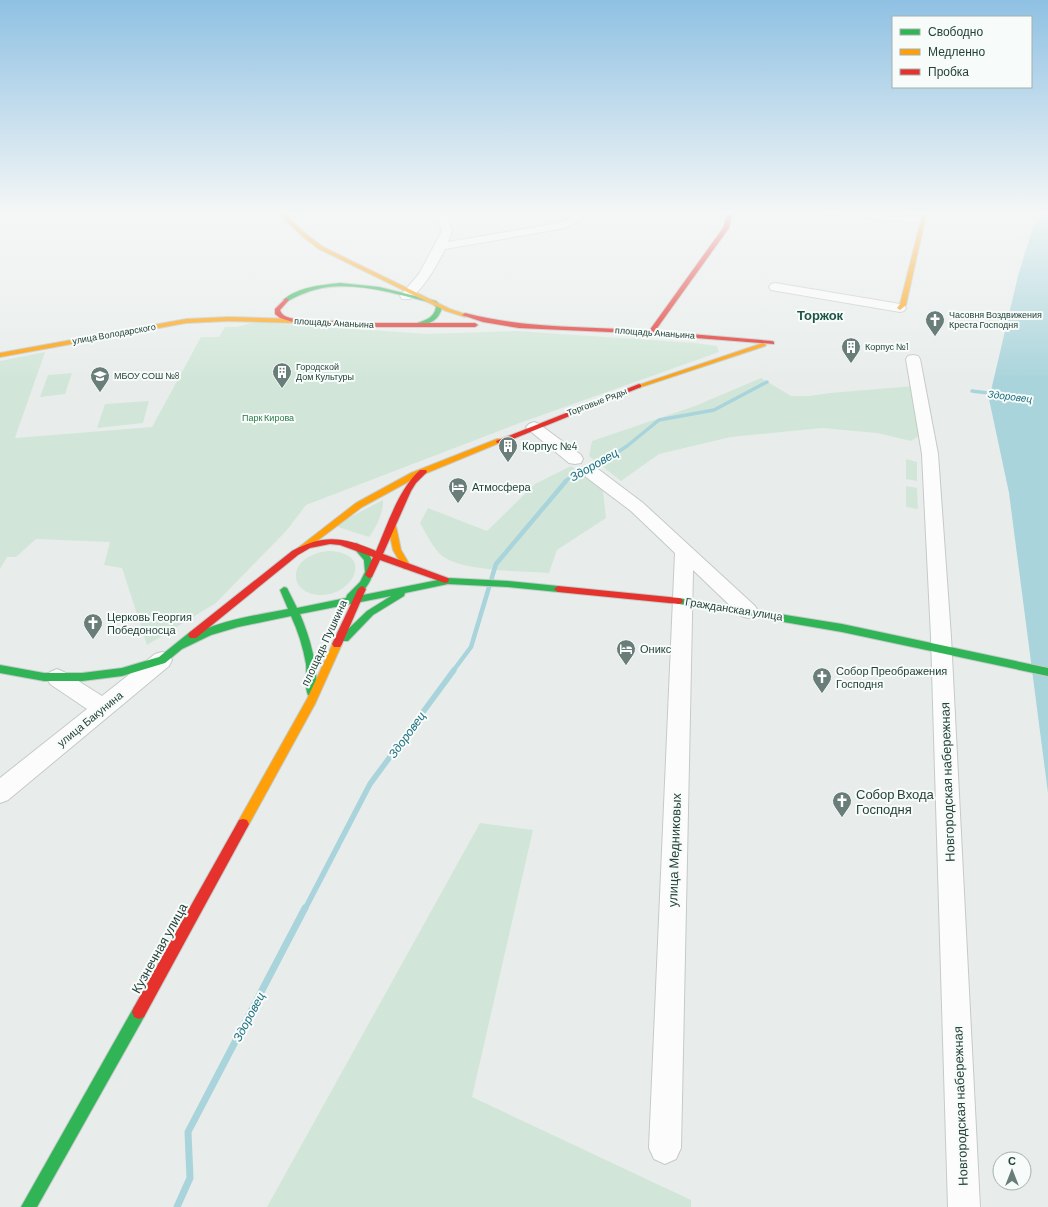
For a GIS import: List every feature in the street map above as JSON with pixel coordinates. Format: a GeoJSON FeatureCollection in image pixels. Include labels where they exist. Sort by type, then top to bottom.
{"type":"FeatureCollection","features":[{"type":"Feature","properties":{"kind":"street"},"geometry":{"type":"LineString","coordinates":[[358,267],[410,294],[428,267]]}},
{"type":"Feature","properties":{"kind":"street"},"geometry":{"type":"LineString","coordinates":[[652,332],[698,267]]}},
{"type":"Feature","properties":{"kind":"street"},"geometry":{"type":"LineString","coordinates":[[775,287],[900,308],[903,305],[911,267]]}},
{"type":"Feature","properties":{"kind":"street","name":"площадь Ананьина"},"geometry":{"type":"LineString","coordinates":[[514,325],[464,316],[434,302],[410,294],[360,286],[338,285],[307,290],[288,299],[278,307],[278,314],[284,319],[296,321],[374,325],[514,325],[652,332],[772,343]]}},
{"type":"Feature","properties":{"kind":"street"},"geometry":{"type":"LineString","coordinates":[[269,306],[288,299]]}},
{"type":"Feature","properties":{"kind":"street","name":"площадь Ананьина"},"geometry":{"type":"LineString","coordinates":[[419,324],[430,321],[437,315],[439,307],[434,302]]}},
{"type":"Feature","properties":{"kind":"street","name":"улица Володарского"},"geometry":{"type":"LineString","coordinates":[[228,319],[256,311]]}},
{"type":"Feature","properties":{"kind":"street","name":"улица Володарского"},"geometry":{"type":"LineString","coordinates":[[0,355],[186,321],[228,319],[296,321]]}},
{"type":"Feature","properties":{"kind":"street","name":"Торговые Ряды"},"geometry":{"type":"LineString","coordinates":[[298,551],[338,519],[364,501],[425,470],[647,383],[772,343]]}},
{"type":"Feature","properties":{"kind":"street","name":"Новгородская набережная"},"geometry":{"type":"LineString","coordinates":[[913,359],[930,454],[949,650],[964,1207]]}},
{"type":"Feature","properties":{"kind":"street"},"geometry":{"type":"LineString","coordinates":[[534,427],[575,459]]}},
{"type":"Feature","properties":{"kind":"street"},"geometry":{"type":"LineString","coordinates":[[367,578],[379,556],[409,488],[425,470]]}},
{"type":"Feature","properties":{"kind":"street"},"geometry":{"type":"LineString","coordinates":[[592,473],[637,507],[748,611]]}},
{"type":"Feature","properties":{"kind":"street"},"geometry":{"type":"LineString","coordinates":[[392,526],[397,550],[407,567]]}},
{"type":"Feature","properties":{"kind":"street","name":"площадь Пушкина"},"geometry":{"type":"LineString","coordinates":[[180,646],[290,557],[311,544],[330,541],[344,542],[425,575],[448,581]]}},
{"type":"Feature","properties":{"kind":"street"},"geometry":{"type":"LineString","coordinates":[[356,546],[363,551],[368,558],[370,566],[367,578]]}},
{"type":"Feature","properties":{"kind":"street","name":"улица Медниковых"},"geometry":{"type":"LineString","coordinates":[[664,1148],[684,551]]}},
{"type":"Feature","properties":{"kind":"street","name":"площадь Пушкина"},"geometry":{"type":"LineString","coordinates":[[290,557],[283,567],[281,579],[284,590],[306,638],[311,657],[313,678],[311,701]]}},
{"type":"Feature","properties":{"kind":"street","name":"площадь Пушкина"},"geometry":{"type":"LineString","coordinates":[[311,701],[367,578]]}},
{"type":"Feature","properties":{"kind":"street","name":"площадь Пушкина"},"geometry":{"type":"LineString","coordinates":[[338,602],[355,594],[367,578]]}},
{"type":"Feature","properties":{"kind":"street","name":"Гражданская улица"},"geometry":{"type":"LineString","coordinates":[[448,581],[508,584],[683,601],[842,628],[1048,672]]}},
{"type":"Feature","properties":{"kind":"street","name":"площадь Пушкина"},"geometry":{"type":"LineString","coordinates":[[180,646],[208,632],[223,628],[338,602],[448,581]]}},
{"type":"Feature","properties":{"kind":"street"},"geometry":{"type":"LineString","coordinates":[[333,655],[346,637],[370,614],[399,595],[420,586]]}},
{"type":"Feature","properties":{"kind":"street","name":"площадь Пушкина"},"geometry":{"type":"LineString","coordinates":[[284,590],[291,597],[300,602],[312,605],[326,605]]}},
{"type":"Feature","properties":{"kind":"street","name":"улица Бакунина"},"geometry":{"type":"LineString","coordinates":[[0,792],[180,646]]}},
{"type":"Feature","properties":{"kind":"street"},"geometry":{"type":"LineString","coordinates":[[0,669],[57,678],[82,677],[109,674],[162,660]]}},
{"type":"Feature","properties":{"kind":"street"},"geometry":{"type":"LineString","coordinates":[[57,678],[104,708]]}},
{"type":"Feature","properties":{"kind":"street","name":"Кузнечная улица"},"geometry":{"type":"LineString","coordinates":[[29,1207],[154,986],[311,701]]}},
{"type":"Feature","properties":{"kind":"green space","name":"Парк Кирова"},"geometry":{"type":"Polygon","coordinates":[[[255,322],[427,334],[517,331],[694,343],[717,346],[719,352],[517,424],[306,505],[287,530],[216,603],[147,645],[122,568],[104,565],[110,542],[36,539],[16,557],[7,557],[0,569],[0,361],[45,352],[15,438],[152,427],[201,337],[219,337],[225,327],[237,327],[255,322]]]}},
{"type":"Feature","properties":{"kind":"green space"},"geometry":{"type":"Polygon","coordinates":[[[72,373],[65,394],[40,397],[48,375],[72,373]]]}},
{"type":"Feature","properties":{"kind":"green space"},"geometry":{"type":"Polygon","coordinates":[[[761,378],[791,396],[809,396],[914,386],[923,433],[911,441],[877,433],[822,428],[731,437],[659,454],[621,481],[589,456],[592,441],[695,406],[761,378]]]}},
{"type":"Feature","properties":{"kind":"green space"},"geometry":{"type":"Polygon","coordinates":[[[149,401],[143,423],[97,428],[105,404],[149,401]]]}},
{"type":"Feature","properties":{"kind":"green space"},"geometry":{"type":"Polygon","coordinates":[[[906,459],[917,462],[917,481],[906,479],[906,459]]]}},
{"type":"Feature","properties":{"kind":"green space"},"geometry":{"type":"Polygon","coordinates":[[[571,466],[603,490],[606,518],[557,550],[549,573],[507,571],[473,567],[446,559],[438,552],[420,523],[428,508],[487,531],[535,484],[571,466]]]}},
{"type":"Feature","properties":{"kind":"green space"},"geometry":{"type":"Polygon","coordinates":[[[906,486],[917,488],[918,509],[906,507],[906,486]]]}},
{"type":"Feature","properties":{"kind":"green space"},"geometry":{"type":"Polygon","coordinates":[[[383,500],[379,519],[369,537],[338,527],[341,522],[383,500]]]}},
{"type":"Feature","properties":{"kind":"green space"},"geometry":{"type":"Polygon","coordinates":[[[329,551],[345,554],[353,560],[356,569],[353,578],[346,586],[335,592],[323,595],[309,593],[298,585],[296,580],[299,566],[312,555],[329,551]]]}},
{"type":"Feature","properties":{"kind":"green space"},"geometry":{"type":"Polygon","coordinates":[[[480,823],[533,830],[472,1097],[691,1200],[691,1207],[267,1207],[480,823]]]}},
{"type":"Feature","properties":{"kind":"water"},"geometry":{"type":"Polygon","coordinates":[[[1021,267],[1048,267],[1048,793],[1009,493],[989,399],[1021,267]]]}},
{"type":"Feature","properties":{"kind":"waterway","name":"Здоровец"},"geometry":{"type":"LineString","coordinates":[[566,481],[606,460],[627,446],[659,420],[714,410],[767,382]]}},
{"type":"Feature","properties":{"kind":"waterway","name":"Здоровец"},"geometry":{"type":"LineString","coordinates":[[972,391],[996,394]]}},
{"type":"Feature","properties":{"kind":"waterway","name":"Здоровец"},"geometry":{"type":"LineString","coordinates":[[453,671],[471,647],[496,564],[566,481]]}},
{"type":"Feature","properties":{"kind":"waterway","name":"Здоровец"},"geometry":{"type":"LineString","coordinates":[[305,909],[370,784],[454,670]]}},
{"type":"Feature","properties":{"kind":"waterway","name":"Здоровец"},"geometry":{"type":"LineString","coordinates":[[177,1207],[190,1178],[188,1132],[305,908]]}},
{"type":"Feature","properties":{"kind":"traffic: fast"},"geometry":{"type":"LineString","coordinates":[[286,300],[303,291],[321,287],[340,285],[379,289],[434,302],[439,307],[435,317],[429,321],[419,324]]}},
{"type":"Feature","properties":{"kind":"traffic: fast"},"geometry":{"type":"LineString","coordinates":[[350,597],[363,585],[370,572],[368,559],[356,546]]}},
{"type":"Feature","properties":{"kind":"traffic: fast"},"geometry":{"type":"LineString","coordinates":[[180,646],[208,632],[238,623],[448,581],[508,584],[558,589]]}},
{"type":"Feature","properties":{"kind":"traffic: fast"},"geometry":{"type":"LineString","coordinates":[[284,590],[305,639],[311,664],[312,692]]}},
{"type":"Feature","properties":{"kind":"traffic: fast"},"geometry":{"type":"LineString","coordinates":[[345,638],[370,613],[401,594]]}},
{"type":"Feature","properties":{"kind":"traffic: fast"},"geometry":{"type":"LineString","coordinates":[[679,601],[842,628],[1048,672]]}},
{"type":"Feature","properties":{"kind":"traffic: fast"},"geometry":{"type":"LineString","coordinates":[[0,669],[44,677],[82,677],[122,672],[162,660],[193,635]]}},
{"type":"Feature","properties":{"kind":"traffic: fast"},"geometry":{"type":"LineString","coordinates":[[29,1207],[139,1012]]}},
{"type":"Feature","properties":{"kind":"traffic: slow"},"geometry":{"type":"LineString","coordinates":[[361,267],[448,310],[465,315]]}},
{"type":"Feature","properties":{"kind":"traffic: slow"},"geometry":{"type":"LineString","coordinates":[[900,308],[903,305],[912,267]]}},
{"type":"Feature","properties":{"kind":"traffic: slow"},"geometry":{"type":"LineString","coordinates":[[0,355],[186,321],[228,319],[295,321]]}},
{"type":"Feature","properties":{"kind":"traffic: slow"},"geometry":{"type":"LineString","coordinates":[[639,386],[763,345]]}},
{"type":"Feature","properties":{"kind":"traffic: slow"},"geometry":{"type":"LineString","coordinates":[[298,551],[359,505],[414,475],[500,441]]}},
{"type":"Feature","properties":{"kind":"traffic: slow"},"geometry":{"type":"LineString","coordinates":[[392,526],[397,550],[407,567]]}},
{"type":"Feature","properties":{"kind":"traffic: slow"},"geometry":{"type":"LineString","coordinates":[[243,824],[311,701],[337,644]]}},
{"type":"Feature","properties":{"kind":"traffic: jam"},"geometry":{"type":"LineString","coordinates":[[651,332],[698,267]]}},
{"type":"Feature","properties":{"kind":"traffic: jam"},"geometry":{"type":"LineString","coordinates":[[286,300],[277,310],[278,314],[282,317],[296,321],[374,325],[475,325]]}},
{"type":"Feature","properties":{"kind":"traffic: jam"},"geometry":{"type":"LineString","coordinates":[[465,315],[483,320],[519,326],[632,331],[772,343]]}},
{"type":"Feature","properties":{"kind":"traffic: jam"},"geometry":{"type":"LineString","coordinates":[[500,441],[639,386]]}},
{"type":"Feature","properties":{"kind":"traffic: jam"},"geometry":{"type":"LineString","coordinates":[[369,575],[407,491],[413,481],[423,472]]}},
{"type":"Feature","properties":{"kind":"traffic: jam"},"geometry":{"type":"LineString","coordinates":[[193,635],[295,553],[308,546],[319,543],[330,541],[351,544],[414,570],[445,580]]}},
{"type":"Feature","properties":{"kind":"traffic: jam"},"geometry":{"type":"LineString","coordinates":[[337,644],[362,589]]}},
{"type":"Feature","properties":{"kind":"traffic: jam"},"geometry":{"type":"LineString","coordinates":[[558,589],[679,601]]}},
{"type":"Feature","properties":{"kind":"traffic: jam"},"geometry":{"type":"LineString","coordinates":[[139,1012],[243,824]]}},
{"type":"Feature","properties":{"kind":"place","name":"Часовня Воздвижения Креста Господня"},"geometry":{"type":"Point","coordinates":[935,337]}},
{"type":"Feature","properties":{"kind":"place","name":"Корпус №1"},"geometry":{"type":"Point","coordinates":[851,364]}},
{"type":"Feature","properties":{"kind":"place","name":"Городской Дом Культуры"},"geometry":{"type":"Point","coordinates":[282,389]}},
{"type":"Feature","properties":{"kind":"place","name":"МБОУ СОШ №8"},"geometry":{"type":"Point","coordinates":[100,393]}},
{"type":"Feature","properties":{"kind":"place","name":"Корпус №4"},"geometry":{"type":"Point","coordinates":[508,463]}},
{"type":"Feature","properties":{"kind":"place","name":"Атмосфера"},"geometry":{"type":"Point","coordinates":[458,504]}},
{"type":"Feature","properties":{"kind":"place","name":"Церковь Георгия Победоносца"},"geometry":{"type":"Point","coordinates":[93,640]}},
{"type":"Feature","properties":{"kind":"place","name":"Оникс"},"geometry":{"type":"Point","coordinates":[626,666]}},
{"type":"Feature","properties":{"kind":"place","name":"Собор Преображения Господня"},"geometry":{"type":"Point","coordinates":[822,694]}},
{"type":"Feature","properties":{"kind":"place","name":"Собор Входа Господня"},"geometry":{"type":"Point","coordinates":[842,818]}},
{"type":"Feature","properties":{"kind":"district","name":"Торжок"},"geometry":{"type":"Point","coordinates":[820,315]}}]}
